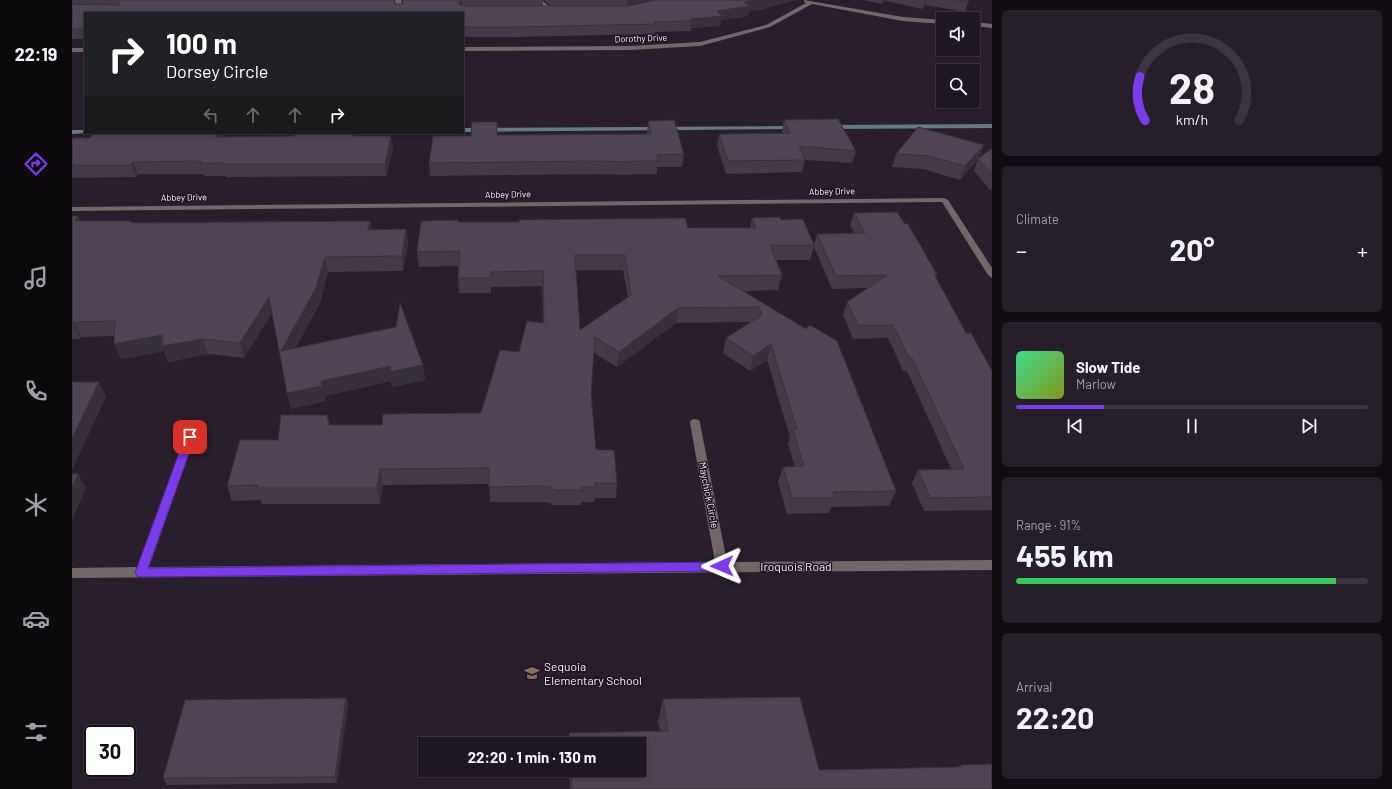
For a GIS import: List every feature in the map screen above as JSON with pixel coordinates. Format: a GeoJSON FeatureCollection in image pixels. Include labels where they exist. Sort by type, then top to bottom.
{"type":"FeatureCollection","features":[{"type":"Feature","properties":{"kind":"street"},"geometry":{"type":"LineString","coordinates":[[398,0],[400,12]]}},
{"type":"Feature","properties":{"kind":"street"},"geometry":{"type":"LineString","coordinates":[[539,0],[553,13]]}},
{"type":"Feature","properties":{"kind":"street"},"geometry":{"type":"LineString","coordinates":[[804,0],[903,19],[936,21]]}},
{"type":"Feature","properties":{"kind":"street","name":"Dorothy Drive"},"geometry":{"type":"LineString","coordinates":[[464,49],[631,48],[700,44],[768,26],[811,2]]}},
{"type":"Feature","properties":{"kind":"street"},"geometry":{"type":"LineString","coordinates":[[546,13],[560,12]]}},
{"type":"Feature","properties":{"kind":"street"},"geometry":{"type":"LineString","coordinates":[[980,25],[992,26]]}},
{"type":"Feature","properties":{"kind":"street"},"geometry":{"type":"LineString","coordinates":[[72,50],[84,50]]}},
{"type":"Feature","properties":{"kind":"street","name":"Abbey Drive"},"geometry":{"type":"LineString","coordinates":[[72,208],[944,200],[992,276]]}},
{"type":"Feature","properties":{"kind":"street","name":"Maychick Circle"},"geometry":{"type":"LineString","coordinates":[[695,423],[722,566]]}},
{"type":"Feature","properties":{"kind":"street"},"geometry":{"type":"LineString","coordinates":[[141,573],[190,437]]}},
{"type":"Feature","properties":{"kind":"street","name":"Iroquois Road"},"geometry":{"type":"LineString","coordinates":[[72,573],[722,566],[992,565]]}},
{"type":"Feature","properties":{"kind":"building"},"geometry":{"type":"Polygon","coordinates":[[[116,0],[394,0],[395,4],[403,4],[402,0],[462,0],[458,3],[461,6],[628,6],[656,0],[759,0],[744,2],[750,6],[717,11],[722,16],[690,19],[692,21],[654,22],[656,24],[464,27],[464,12],[84,12],[84,29],[72,29],[72,4],[119,5],[120,3],[116,0]]]}},
{"type":"Feature","properties":{"kind":"building"},"geometry":{"type":"Polygon","coordinates":[[[955,0],[969,0],[968,2],[955,0]]]}},
{"type":"Feature","properties":{"kind":"building"},"geometry":{"type":"Polygon","coordinates":[[[838,119],[856,151],[799,146],[805,160],[728,161],[719,134],[790,133],[784,120],[838,119]]]}},
{"type":"Feature","properties":{"kind":"building"},"geometry":{"type":"Polygon","coordinates":[[[674,120],[684,154],[657,155],[658,161],[429,163],[433,136],[471,136],[472,122],[497,122],[497,135],[651,134],[648,121],[674,120]]]}},
{"type":"Feature","properties":{"kind":"building"},"geometry":{"type":"Polygon","coordinates":[[[918,127],[984,145],[965,166],[928,156],[896,154],[918,127]]]}},
{"type":"Feature","properties":{"kind":"building"},"geometry":{"type":"Polygon","coordinates":[[[93,134],[218,134],[216,137],[294,136],[295,134],[353,134],[352,136],[391,136],[385,164],[222,164],[223,163],[200,163],[201,161],[133,162],[131,165],[72,165],[72,138],[90,138],[93,134]]]}},
{"type":"Feature","properties":{"kind":"building"},"geometry":{"type":"Polygon","coordinates":[[[992,148],[992,174],[978,159],[992,148]]]}},
{"type":"Feature","properties":{"kind":"building"},"geometry":{"type":"Polygon","coordinates":[[[897,212],[905,224],[908,224],[937,274],[934,274],[966,333],[971,333],[992,371],[992,497],[930,498],[918,470],[964,469],[912,358],[909,358],[893,325],[858,325],[847,302],[887,275],[836,276],[817,234],[865,233],[854,213],[897,212]]]}},
{"type":"Feature","properties":{"kind":"building"},"geometry":{"type":"Polygon","coordinates":[[[72,216],[78,216],[75,221],[131,221],[130,222],[140,223],[370,221],[368,230],[406,229],[402,256],[325,257],[316,288],[281,351],[396,327],[400,303],[423,365],[390,372],[391,366],[321,381],[322,386],[287,393],[269,297],[240,343],[203,339],[162,346],[162,335],[114,344],[115,321],[74,322],[72,324],[72,216]]]}},
{"type":"Feature","properties":{"kind":"building"},"geometry":{"type":"Polygon","coordinates":[[[780,217],[781,220],[803,219],[814,245],[770,245],[782,275],[718,276],[806,329],[810,325],[837,341],[896,491],[833,492],[835,498],[792,498],[783,467],[804,466],[793,429],[797,429],[771,344],[753,356],[726,338],[762,315],[759,307],[678,308],[619,352],[595,337],[591,394],[596,450],[614,450],[617,483],[595,483],[596,487],[582,487],[582,490],[552,490],[552,487],[544,486],[489,487],[489,468],[380,469],[377,488],[257,488],[258,485],[227,486],[240,440],[278,440],[281,415],[327,415],[329,425],[382,425],[383,414],[481,413],[500,350],[519,352],[527,321],[544,323],[543,271],[491,272],[491,278],[458,278],[460,251],[417,252],[421,221],[458,220],[458,222],[519,222],[519,220],[685,218],[688,228],[756,228],[752,218],[780,217]],[[575,255],[580,330],[631,295],[625,255],[575,255]]]}},
{"type":"Feature","properties":{"kind":"building"},"geometry":{"type":"Polygon","coordinates":[[[72,382],[99,382],[72,439],[72,382]]]}},
{"type":"Feature","properties":{"kind":"building"},"geometry":{"type":"Polygon","coordinates":[[[72,474],[78,474],[72,488],[72,474]]]}},
{"type":"Feature","properties":{"kind":"building"},"geometry":{"type":"Polygon","coordinates":[[[800,697],[819,770],[961,767],[960,765],[992,764],[992,789],[572,789],[571,777],[646,777],[646,737],[569,737],[569,733],[668,731],[663,699],[800,697]]]}},
{"type":"Feature","properties":{"kind":"building"},"geometry":{"type":"Polygon","coordinates":[[[346,698],[335,777],[163,778],[185,700],[346,698]]]}},
{"type":"Feature","properties":{"kind":"waterway"},"geometry":{"type":"LineString","coordinates":[[830,127],[992,126]]}},
{"type":"Feature","properties":{"kind":"waterway"},"geometry":{"type":"LineString","coordinates":[[464,130],[796,128]]}},
{"type":"Feature","properties":{"kind":"waterway"},"geometry":{"type":"LineString","coordinates":[[72,132],[84,132]]}},
{"type":"Feature","properties":{"kind":"place","name":"Sequoia Elementary School"},"geometry":{"type":"Point","coordinates":[532,673]}},
{"type":"Feature","properties":{"kind":"route"},"geometry":{"type":"LineString","coordinates":[[190,437],[141,573],[722,566]]}}]}
